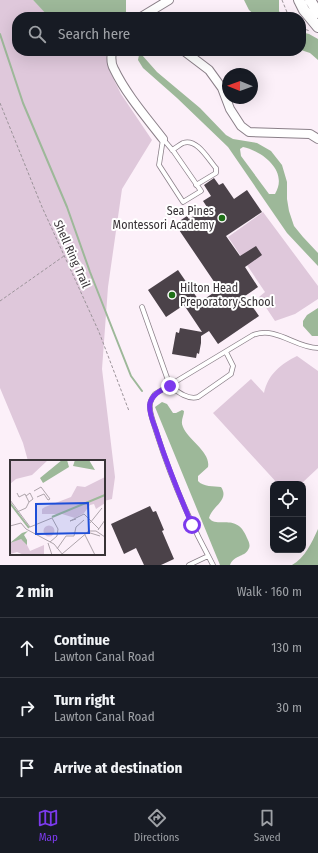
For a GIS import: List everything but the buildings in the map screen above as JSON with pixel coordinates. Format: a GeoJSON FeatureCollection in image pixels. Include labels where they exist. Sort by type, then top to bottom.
{"type":"FeatureCollection","features":[{"type":"Feature","properties":{"kind":"street"},"geometry":{"type":"LineString","coordinates":[[149,12],[169,0]]}},
{"type":"Feature","properties":{"kind":"street"},"geometry":{"type":"LineString","coordinates":[[299,0],[315,11]]}},
{"type":"Feature","properties":{"kind":"street"},"geometry":{"type":"LineString","coordinates":[[310,0],[315,11],[318,27]]}},
{"type":"Feature","properties":{"kind":"street"},"geometry":{"type":"LineString","coordinates":[[111,56],[113,68],[132,98],[163,139]]}},
{"type":"Feature","properties":{"kind":"street"},"geometry":{"type":"LineString","coordinates":[[191,56],[209,70],[222,88],[230,109],[241,126],[249,132],[310,134],[318,139]]}},
{"type":"Feature","properties":{"kind":"lane"},"geometry":{"type":"LineString","coordinates":[[163,139],[201,191],[183,202],[159,165],[163,139]]}},
{"type":"Feature","properties":{"kind":"lane"},"geometry":{"type":"LineString","coordinates":[[172,150],[184,143],[192,142],[198,146],[216,168],[216,173],[196,185]]}},
{"type":"Feature","properties":{"kind":"lane"},"geometry":{"type":"LineString","coordinates":[[142,307],[170,386],[176,391],[188,397],[198,397],[231,374],[234,366],[226,352]]}},
{"type":"Feature","properties":{"kind":"lane"},"geometry":{"type":"LineString","coordinates":[[213,565],[192,525],[161,446],[149,406],[152,398],[155,394],[260,332],[280,335],[310,348],[318,348]]}},
{"type":"Feature","properties":{"kind":"lane"},"geometry":{"type":"LineString","coordinates":[[188,565],[208,556]]}},
{"type":"Feature","properties":{"kind":"path"},"geometry":{"type":"LineString","coordinates":[[282,0],[287,12]]}},
{"type":"Feature","properties":{"kind":"path","name":"Shell Ring Trail"},"geometry":{"type":"LineString","coordinates":[[0,103],[42,207],[98,332],[129,412]]}},
{"type":"Feature","properties":{"kind":"path"},"geometry":{"type":"LineString","coordinates":[[0,301],[64,256]]}},
{"type":"Feature","properties":{"kind":"shaded area"},"geometry":{"type":"Polygon","coordinates":[[[0,0],[33,0],[45,12],[12,12],[12,56],[106,56],[109,70],[121,94],[152,140],[122,189],[108,287],[102,369],[115,477],[112,499],[105,501],[105,460],[28,460],[23,443],[0,388],[0,0]]]}},
{"type":"Feature","properties":{"kind":"shaded area"},"geometry":{"type":"Polygon","coordinates":[[[33,0],[126,0],[126,12],[44,12],[33,0]]]}},
{"type":"Feature","properties":{"kind":"shaded area"},"geometry":{"type":"Polygon","coordinates":[[[244,0],[279,0],[280,12],[251,12],[244,0]]]}},
{"type":"Feature","properties":{"kind":"shaded area"},"geometry":{"type":"Polygon","coordinates":[[[306,33],[318,39],[318,60],[306,52],[306,33]]]}},
{"type":"Feature","properties":{"kind":"shaded area"},"geometry":{"type":"Polygon","coordinates":[[[139,56],[143,56],[157,72],[200,108],[226,135],[233,139],[257,143],[271,151],[282,165],[287,182],[289,211],[294,226],[318,253],[318,266],[287,233],[228,147],[143,68],[138,60],[139,56]],[[243,147],[240,149],[241,156],[269,194],[275,194],[279,178],[276,170],[271,163],[258,153],[243,147]]]}},
{"type":"Feature","properties":{"kind":"shaded area"},"geometry":{"type":"Polygon","coordinates":[[[263,212],[318,286],[318,299],[295,314],[275,321],[259,297],[265,292],[228,237],[263,212]]]}},
{"type":"Feature","properties":{"kind":"shaded area"},"geometry":{"type":"Polygon","coordinates":[[[318,308],[318,336],[312,336],[303,326],[303,321],[307,315],[318,308]]]}},
{"type":"Feature","properties":{"kind":"shaded area"},"geometry":{"type":"Polygon","coordinates":[[[297,356],[318,371],[318,468],[304,481],[275,481],[213,413],[251,379],[264,393],[272,375],[286,362],[297,356]]]}},
{"type":"Feature","properties":{"kind":"shaded area"},"geometry":{"type":"Polygon","coordinates":[[[162,402],[167,404],[173,413],[182,410],[184,411],[182,425],[189,437],[206,456],[208,467],[198,476],[198,481],[206,485],[221,487],[223,492],[222,499],[213,510],[209,518],[217,522],[227,522],[238,525],[243,530],[248,541],[250,546],[248,550],[244,554],[234,559],[230,565],[220,565],[155,407],[162,402]]]}},
{"type":"Feature","properties":{"kind":"shaded area"},"geometry":{"type":"Polygon","coordinates":[[[318,529],[318,565],[292,565],[306,553],[318,529]]]}},
{"type":"Feature","properties":{"kind":"waterway"},"geometry":{"type":"LineString","coordinates":[[0,34],[23,103],[67,207],[90,272],[131,376],[142,391]]}},
{"type":"Feature","properties":{"kind":"place","name":"Sea Pines Montessori Academy"},"geometry":{"type":"Point","coordinates":[222,218]}},
{"type":"Feature","properties":{"kind":"place","name":"Hilton Head Preporatory School"},"geometry":{"type":"Point","coordinates":[172,295]}},
{"type":"Feature","properties":{"kind":"route"},"geometry":{"type":"LineString","coordinates":[[170,386],[155,394],[149,406],[161,446],[192,525]]}}]}
